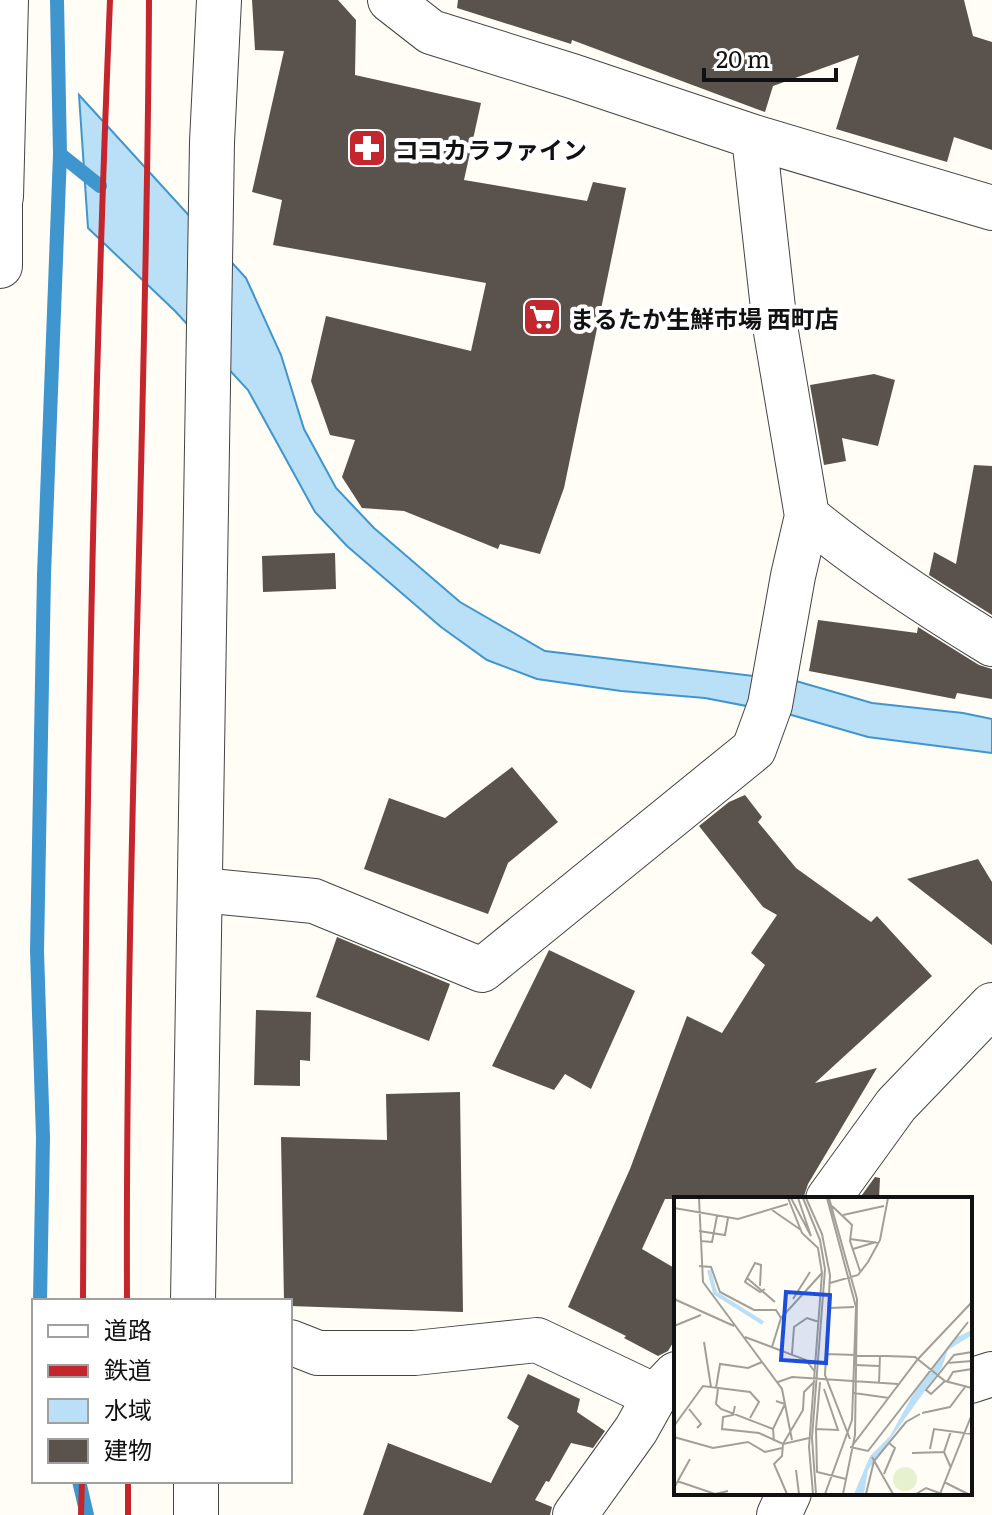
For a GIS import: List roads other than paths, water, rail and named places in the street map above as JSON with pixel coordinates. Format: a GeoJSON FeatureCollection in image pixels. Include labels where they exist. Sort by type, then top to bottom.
{"type":"FeatureCollection","features":[{"type":"Feature","properties":{"kind":"street"},"geometry":{"type":"LineString","coordinates":[[0,266],[6,0]]}},
{"type":"Feature","properties":{"kind":"street"},"geometry":{"type":"LineString","coordinates":[[193,1299],[212,158],[219,0]]}},
{"type":"Feature","properties":{"kind":"street"},"geometry":{"type":"LineString","coordinates":[[390,0],[431,32],[754,137],[992,208]]}},
{"type":"Feature","properties":{"kind":"street"},"geometry":{"type":"LineString","coordinates":[[201,890],[314,901],[482,970],[754,749],[770,705],[807,516],[775,326],[754,137]]}},
{"type":"Feature","properties":{"kind":"street"},"geometry":{"type":"LineString","coordinates":[[807,516],[929,605],[992,644]]}},
{"type":"Feature","properties":{"kind":"street"},"geometry":{"type":"LineString","coordinates":[[829,1197],[896,1105],[992,1005]]}},
{"type":"Feature","properties":{"kind":"street"},"geometry":{"type":"LineString","coordinates":[[292,1343],[318,1353],[415,1353],[537,1340],[665,1385],[575,1515]]}},
{"type":"Feature","properties":{"kind":"street"},"geometry":{"type":"LineString","coordinates":[[972,1380],[992,1374]]}},
{"type":"Feature","properties":{"kind":"street"},"geometry":{"type":"LineString","coordinates":[[196,1483],[196,1515]]}},
{"type":"Feature","properties":{"kind":"street"},"geometry":{"type":"LineString","coordinates":[[779,1515],[788,1495]]}},
{"type":"Feature","properties":{"kind":"water"},"geometry":{"type":"Polygon","coordinates":[[[79,95],[246,278],[281,355],[304,429],[336,488],[374,528],[460,602],[545,651],[796,681],[872,703],[992,719],[992,753],[868,737],[788,714],[705,698],[621,691],[537,679],[487,660],[441,627],[347,546],[315,512],[248,390],[175,311],[88,228],[79,95]]]}},
{"type":"Feature","properties":{"kind":"waterway"},"geometry":{"type":"LineString","coordinates":[[40,1299],[43,1138],[37,951],[44,575],[60,154],[57,0]]}},
{"type":"Feature","properties":{"kind":"waterway"},"geometry":{"type":"LineString","coordinates":[[60,154],[100,186]]}},
{"type":"Feature","properties":{"kind":"waterway"},"geometry":{"type":"LineString","coordinates":[[79,1483],[87,1515]]}},
{"type":"Feature","properties":{"kind":"railway"},"geometry":{"type":"LineString","coordinates":[[83,1299],[90,650],[110,0]]}},
{"type":"Feature","properties":{"kind":"railway"},"geometry":{"type":"LineString","coordinates":[[127,1299],[129,976],[149,0]]}},
{"type":"Feature","properties":{"kind":"railway"},"geometry":{"type":"LineString","coordinates":[[81,1515],[82,1483]]}},
{"type":"Feature","properties":{"kind":"railway"},"geometry":{"type":"LineString","coordinates":[[128,1483],[128,1515]]}},
{"type":"Feature","properties":{"kind":"place","name":"ココカラファイン"},"geometry":{"type":"Point","coordinates":[367,148]}},
{"type":"Feature","properties":{"kind":"place","name":"まるたか生鮮市場 西町店"},"geometry":{"type":"Point","coordinates":[542,317]}}]}
